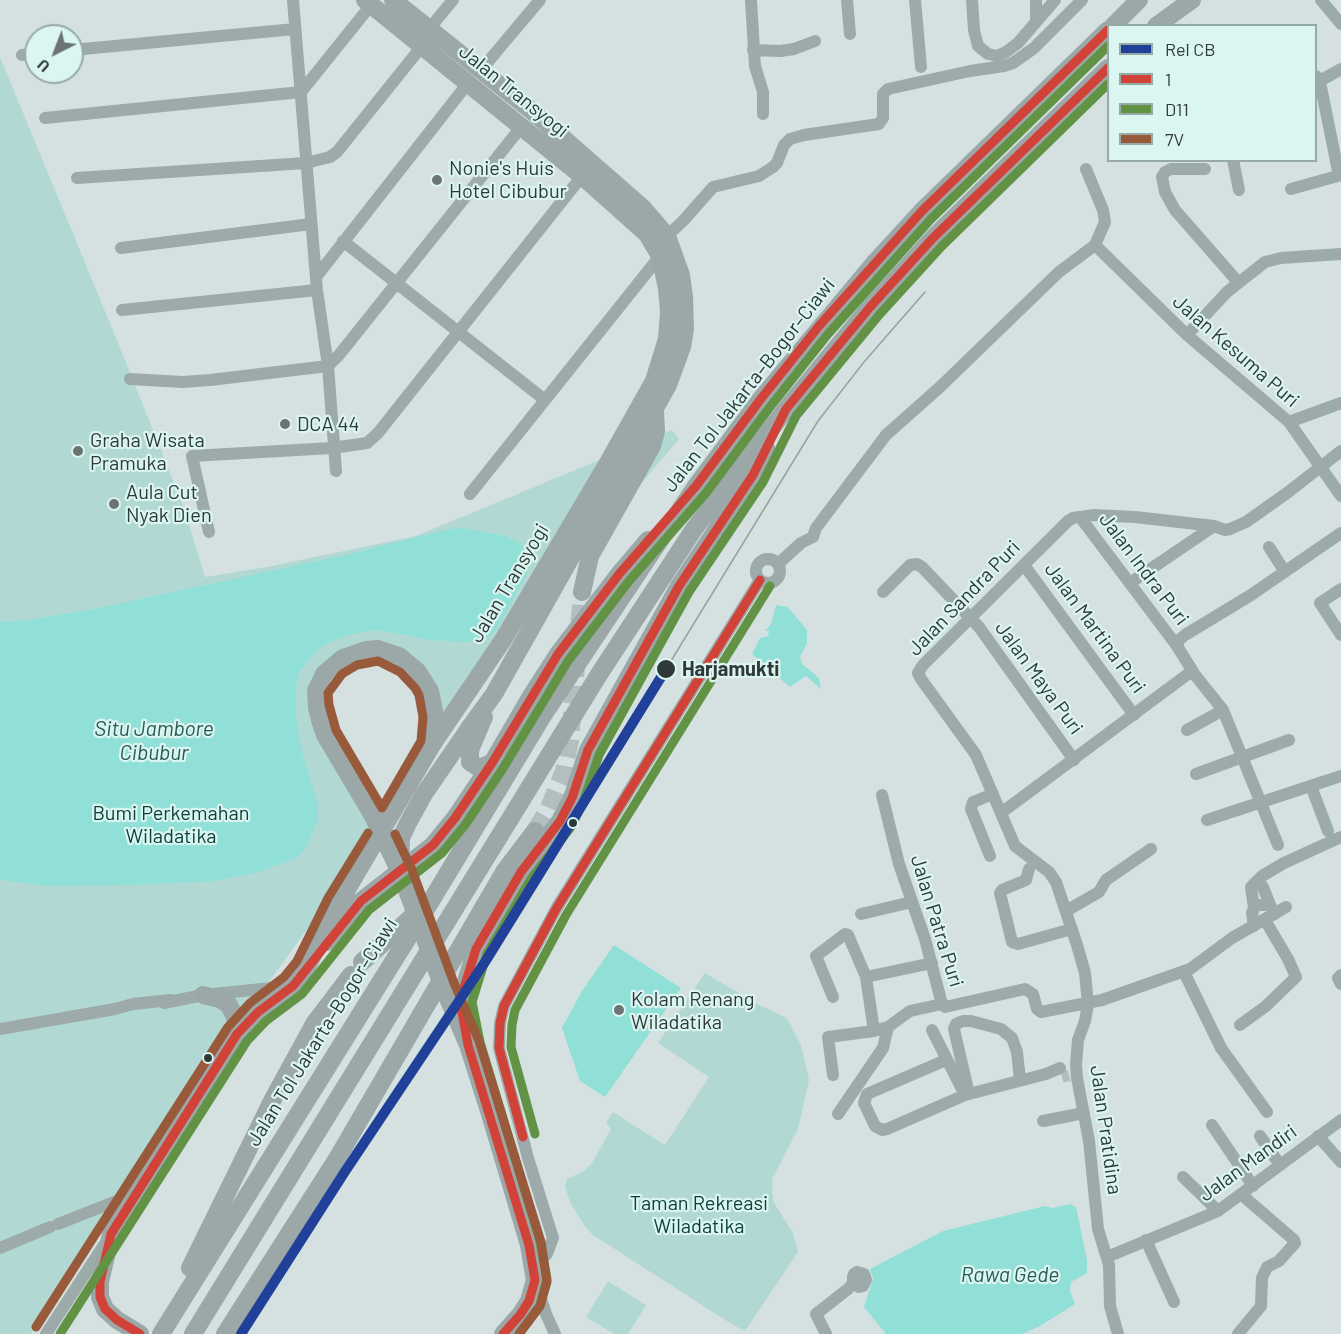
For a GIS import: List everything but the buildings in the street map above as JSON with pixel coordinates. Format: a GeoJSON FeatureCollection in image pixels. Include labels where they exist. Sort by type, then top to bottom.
{"type":"FeatureCollection","features":[{"type":"Feature","properties":{"kind":"highway","name":"Jalan Transyogi"},"geometry":{"type":"LineString","coordinates":[[393,0],[425,37],[463,90],[486,98],[522,126],[647,234],[660,256],[667,288],[669,312],[667,339],[654,381],[494,694],[424,794],[408,823],[401,838],[401,874]]}},
{"type":"Feature","properties":{"kind":"highway"},"geometry":{"type":"LineString","coordinates":[[1115,24],[1140,0]]}},
{"type":"Feature","properties":{"kind":"highway"},"geometry":{"type":"LineString","coordinates":[[1156,24],[1178,0]]}},
{"type":"Feature","properties":{"kind":"highway"},"geometry":{"type":"LineString","coordinates":[[1157,24],[1192,0]]}},
{"type":"Feature","properties":{"kind":"highway","name":"Jalan Transyogi"},"geometry":{"type":"LineString","coordinates":[[140,1334],[117,1320],[105,1309],[100,1297],[100,1282],[111,1234],[237,1034],[258,1012],[293,986],[307,967],[339,903],[432,746],[655,409],[682,347],[684,329],[682,284],[675,253],[667,236],[643,208],[481,70],[368,2]]}},
{"type":"Feature","properties":{"kind":"highway","name":"Jalan Tol Jakarta–Bogor–Ciawi"},"geometry":{"type":"LineString","coordinates":[[159,1334],[431,901],[542,717],[696,486],[760,400],[876,261],[922,211],[1107,31]]}},
{"type":"Feature","properties":{"kind":"highway"},"geometry":{"type":"LineString","coordinates":[[193,1334],[658,582],[694,529],[786,409],[871,306],[933,238],[1107,69]]}},
{"type":"Feature","properties":{"kind":"highway"},"geometry":{"type":"LineString","coordinates":[[486,98],[498,84]]}},
{"type":"Feature","properties":{"kind":"highway"},"geometry":{"type":"LineString","coordinates":[[582,592],[590,556],[652,446],[656,431],[655,409]]}},
{"type":"Feature","properties":{"kind":"highway"},"geometry":{"type":"LineString","coordinates":[[468,1045],[460,1001],[476,949],[521,872],[560,821],[572,798],[588,750],[679,586],[753,475],[786,409]]}},
{"type":"Feature","properties":{"kind":"highway"},"geometry":{"type":"LineString","coordinates":[[307,967],[361,901],[433,845],[455,818],[492,763],[558,654],[620,573],[696,486]]}},
{"type":"Feature","properties":{"kind":"highway"},"geometry":{"type":"LineString","coordinates":[[432,746],[435,716],[430,691],[418,672],[408,662],[390,652],[378,649],[366,650],[343,658],[324,674],[316,690],[316,707],[325,735],[373,816],[401,874],[443,987],[468,1045],[529,1245],[534,1275],[530,1301],[503,1334]]}},
{"type":"Feature","properties":{"kind":"highway"},"geometry":{"type":"LineString","coordinates":[[492,763],[479,768],[470,762],[469,758],[470,750],[494,694]]}},
{"type":"Feature","properties":{"kind":"highway"},"geometry":{"type":"LineString","coordinates":[[225,1334],[338,1157],[504,872],[535,831]]}},
{"type":"Feature","properties":{"kind":"highway"},"geometry":{"type":"LineString","coordinates":[[159,1334],[283,1080],[314,1024],[356,969],[431,901]]}},
{"type":"Feature","properties":{"kind":"highway"},"geometry":{"type":"LineString","coordinates":[[203,995],[220,999],[229,1005],[235,1017],[237,1034]]}},
{"type":"Feature","properties":{"kind":"street"},"geometry":{"type":"LineString","coordinates":[[293,0],[317,290],[328,366],[332,448],[336,471]]}},
{"type":"Feature","properties":{"kind":"street"},"geometry":{"type":"LineString","coordinates":[[77,178],[306,163],[330,158],[337,152],[453,0]]}},
{"type":"Feature","properties":{"kind":"street"},"geometry":{"type":"LineString","coordinates":[[481,70],[540,0]]}},
{"type":"Feature","properties":{"kind":"street"},"geometry":{"type":"LineString","coordinates":[[751,0],[753,50],[757,74],[764,92],[763,114]]}},
{"type":"Feature","properties":{"kind":"street"},"geometry":{"type":"LineString","coordinates":[[847,0],[850,34]]}},
{"type":"Feature","properties":{"kind":"street"},"geometry":{"type":"LineString","coordinates":[[915,0],[921,67]]}},
{"type":"Feature","properties":{"kind":"street"},"geometry":{"type":"LineString","coordinates":[[972,0],[975,39],[980,49],[997,56],[1011,49],[1055,0]]}},
{"type":"Feature","properties":{"kind":"street"},"geometry":{"type":"LineString","coordinates":[[1036,0],[1036,22]]}},
{"type":"Feature","properties":{"kind":"street"},"geometry":{"type":"LineString","coordinates":[[667,236],[713,187],[762,174],[773,168],[784,145],[790,139],[879,124],[883,118],[883,94],[888,89],[1013,63],[1034,48],[1082,0]]}},
{"type":"Feature","properties":{"kind":"street"},"geometry":{"type":"LineString","coordinates":[[1321,0],[1341,24]]}},
{"type":"Feature","properties":{"kind":"street"},"geometry":{"type":"LineString","coordinates":[[45,118],[301,92],[368,2]]}},
{"type":"Feature","properties":{"kind":"street"},"geometry":{"type":"LineString","coordinates":[[84,49],[295,29]]}},
{"type":"Feature","properties":{"kind":"street"},"geometry":{"type":"LineString","coordinates":[[753,50],[794,49],[815,41]]}},
{"type":"Feature","properties":{"kind":"street"},"geometry":{"type":"LineString","coordinates":[[1291,189],[1340,173],[1317,80],[1341,69]]}},
{"type":"Feature","properties":{"kind":"street"},"geometry":{"type":"LineString","coordinates":[[316,277],[463,90]]}},
{"type":"Feature","properties":{"kind":"street"},"geometry":{"type":"LineString","coordinates":[[130,380],[183,382],[328,366],[334,362],[522,126]]}},
{"type":"Feature","properties":{"kind":"street"},"geometry":{"type":"LineString","coordinates":[[1233,162],[1239,190]]}},
{"type":"Feature","properties":{"kind":"street"},"geometry":{"type":"LineString","coordinates":[[778,564],[801,543],[813,537],[816,528],[886,435],[940,387],[1059,272],[1095,244],[1105,222],[1103,210],[1086,169]]}},
{"type":"Feature","properties":{"kind":"street"},"geometry":{"type":"LineString","coordinates":[[1205,169],[1171,169],[1165,172],[1162,177],[1165,192],[1168,200],[1180,215],[1238,282]]}},
{"type":"Feature","properties":{"kind":"street"},"geometry":{"type":"LineString","coordinates":[[209,532],[192,456],[332,448],[367,443],[378,434],[582,176]]}},
{"type":"Feature","properties":{"kind":"street"},"geometry":{"type":"LineString","coordinates":[[121,248],[311,224]]}},
{"type":"Feature","properties":{"kind":"street"},"geometry":{"type":"LineString","coordinates":[[343,241],[545,400]]}},
{"type":"Feature","properties":{"kind":"street","name":"Jalan Kesuma Puri"},"geometry":{"type":"LineString","coordinates":[[1095,244],[1187,335],[1289,422],[1341,496]]}},
{"type":"Feature","properties":{"kind":"street"},"geometry":{"type":"LineString","coordinates":[[1187,335],[1238,282],[1257,266],[1274,259],[1341,254]]}},
{"type":"Feature","properties":{"kind":"street"},"geometry":{"type":"LineString","coordinates":[[470,494],[660,256]]}},
{"type":"Feature","properties":{"kind":"street"},"geometry":{"type":"LineString","coordinates":[[123,310],[317,290]]}},
{"type":"Feature","properties":{"kind":"street"},"geometry":{"type":"LineString","coordinates":[[1289,422],[1341,404]]}},
{"type":"Feature","properties":{"kind":"street"},"geometry":{"type":"LineString","coordinates":[[1080,517],[1094,515],[1135,517],[1214,526],[1225,530],[1240,526],[1341,451]]}},
{"type":"Feature","properties":{"kind":"street","name":"Jalan Sandra Puri"},"geometry":{"type":"LineString","coordinates":[[1001,813],[976,755],[918,673],[923,665],[1068,520],[1080,517]]}},
{"type":"Feature","properties":{"kind":"street","name":"Jalan Indra Puri"},"geometry":{"type":"LineString","coordinates":[[1080,517],[1223,710],[1278,845]]}},
{"type":"Feature","properties":{"kind":"street"},"geometry":{"type":"LineString","coordinates":[[1130,583],[1214,526]]}},
{"type":"Feature","properties":{"kind":"street"},"geometry":{"type":"LineString","coordinates":[[1177,646],[1179,640],[1185,635],[1251,596],[1341,533]]}},
{"type":"Feature","properties":{"kind":"street"},"geometry":{"type":"LineString","coordinates":[[1269,547],[1285,572]]}},
{"type":"Feature","properties":{"kind":"street"},"geometry":{"type":"LineString","coordinates":[[768,558],[778,564],[780,571],[777,579],[771,583],[760,580],[755,570],[760,560],[768,558]]}},
{"type":"Feature","properties":{"kind":"street","name":"Jalan Maya Puri"},"geometry":{"type":"LineString","coordinates":[[883,592],[910,565],[917,564],[979,627],[1074,760]]}},
{"type":"Feature","properties":{"kind":"street","name":"Jalan Martina Puri"},"geometry":{"type":"LineString","coordinates":[[1024,565],[1134,715]]}},
{"type":"Feature","properties":{"kind":"street"},"geometry":{"type":"LineString","coordinates":[[555,1334],[534,1275],[547,1254],[553,1238],[528,1158],[499,1048],[500,1023],[504,1006],[555,909],[760,580]]}},
{"type":"Feature","properties":{"kind":"street"},"geometry":{"type":"LineString","coordinates":[[1341,589],[1320,603],[1341,635]]}},
{"type":"Feature","properties":{"kind":"street"},"geometry":{"type":"LineString","coordinates":[[1001,813],[1192,671]]}},
{"type":"Feature","properties":{"kind":"street"},"geometry":{"type":"LineString","coordinates":[[1187,730],[1223,710]]}},
{"type":"Feature","properties":{"kind":"street"},"geometry":{"type":"LineString","coordinates":[[1196,774],[1289,740]]}},
{"type":"Feature","properties":{"kind":"street"},"geometry":{"type":"LineString","coordinates":[[1207,820],[1341,776]]}},
{"type":"Feature","properties":{"kind":"street"},"geometry":{"type":"LineString","coordinates":[[1311,786],[1328,831]]}},
{"type":"Feature","properties":{"kind":"street"},"geometry":{"type":"LineString","coordinates":[[990,856],[970,809],[973,802],[993,794]]}},
{"type":"Feature","properties":{"kind":"street","name":"Jalan Patra Puri"},"geometry":{"type":"LineString","coordinates":[[882,795],[899,864],[932,963],[942,1004],[945,1006],[1024,988],[1031,992],[1037,1009],[1041,1012],[1088,1004]]}},
{"type":"Feature","properties":{"kind":"street","name":"Jalan Pratidina"},"geometry":{"type":"LineString","coordinates":[[1001,813],[1015,846],[1053,878],[1085,973],[1088,1004],[1085,1021],[1068,1071],[1084,1113],[1098,1229],[1107,1257],[1110,1306],[1118,1334]]}},
{"type":"Feature","properties":{"kind":"street"},"geometry":{"type":"LineString","coordinates":[[1254,926],[1251,887],[1284,863],[1341,837]]}},
{"type":"Feature","properties":{"kind":"street"},"geometry":{"type":"LineString","coordinates":[[1066,911],[1099,892],[1106,880],[1151,849]]}},
{"type":"Feature","properties":{"kind":"street"},"geometry":{"type":"LineString","coordinates":[[1029,869],[1026,880],[1000,892],[1012,942],[1018,944],[1072,929]]}},
{"type":"Feature","properties":{"kind":"street"},"geometry":{"type":"LineString","coordinates":[[1240,1025],[1266,1006],[1296,977],[1270,913],[1263,888],[1257,881]]}},
{"type":"Feature","properties":{"kind":"street"},"geometry":{"type":"LineString","coordinates":[[861,914],[912,902]]}},
{"type":"Feature","properties":{"kind":"street"},"geometry":{"type":"LineString","coordinates":[[1254,908],[1258,905],[1270,913]]}},
{"type":"Feature","properties":{"kind":"street"},"geometry":{"type":"LineString","coordinates":[[1088,1004],[1184,972],[1196,966],[1224,943],[1254,926],[1270,913],[1286,907]]}},
{"type":"Feature","properties":{"kind":"street"},"geometry":{"type":"LineString","coordinates":[[833,997],[816,956],[844,934],[850,937],[867,977],[874,1031]]}},
{"type":"Feature","properties":{"kind":"street"},"geometry":{"type":"LineString","coordinates":[[867,977],[932,963]]}},
{"type":"Feature","properties":{"kind":"street"},"geometry":{"type":"LineString","coordinates":[[1184,972],[1221,1048],[1267,1112]]}},
{"type":"Feature","properties":{"kind":"street"},"geometry":{"type":"LineString","coordinates":[[0,1029],[203,995],[293,986]]}},
{"type":"Feature","properties":{"kind":"street"},"geometry":{"type":"LineString","coordinates":[[833,1075],[828,1032],[874,1031],[888,1027],[910,1011],[942,1004]]}},
{"type":"Feature","properties":{"kind":"street"},"geometry":{"type":"LineString","coordinates":[[967,1094],[954,1029],[956,1024],[963,1021],[1001,1029],[1012,1038],[1017,1052],[1020,1080]]}},
{"type":"Feature","properties":{"kind":"street"},"geometry":{"type":"LineString","coordinates":[[838,1114],[883,1048],[888,1027]]}},
{"type":"Feature","properties":{"kind":"street"},"geometry":{"type":"LineString","coordinates":[[932,1030],[946,1060],[967,1094]]}},
{"type":"Feature","properties":{"kind":"street"},"geometry":{"type":"LineString","coordinates":[[946,1060],[867,1094],[864,1103],[875,1126],[882,1130],[887,1129],[967,1094],[1046,1074],[1068,1071]]}},
{"type":"Feature","properties":{"kind":"street"},"geometry":{"type":"LineString","coordinates":[[1043,1121],[1084,1113]]}},
{"type":"Feature","properties":{"kind":"street","name":"Jalan Mandiri"},"geometry":{"type":"LineString","coordinates":[[1107,1257],[1218,1211],[1341,1120]]}},
{"type":"Feature","properties":{"kind":"street"},"geometry":{"type":"LineString","coordinates":[[1212,1125],[1253,1186]]}},
{"type":"Feature","properties":{"kind":"street"},"geometry":{"type":"LineString","coordinates":[[1260,1136],[1280,1165]]}},
{"type":"Feature","properties":{"kind":"street"},"geometry":{"type":"LineString","coordinates":[[1318,1136],[1341,1162]]}},
{"type":"Feature","properties":{"kind":"street"},"geometry":{"type":"LineString","coordinates":[[1183,1177],[1218,1211]]}},
{"type":"Feature","properties":{"kind":"street"},"geometry":{"type":"LineString","coordinates":[[1238,1334],[1261,1306],[1262,1278],[1267,1267],[1279,1261],[1295,1244],[1294,1240],[1242,1195]]}},
{"type":"Feature","properties":{"kind":"street"},"geometry":{"type":"LineString","coordinates":[[0,1248],[114,1202],[118,1201],[128,1205]]}},
{"type":"Feature","properties":{"kind":"street"},"geometry":{"type":"LineString","coordinates":[[46,1334],[111,1234]]}},
{"type":"Feature","properties":{"kind":"street"},"geometry":{"type":"LineString","coordinates":[[1146,1240],[1174,1302]]}},
{"type":"Feature","properties":{"kind":"street"},"geometry":{"type":"LineString","coordinates":[[826,1334],[816,1314],[844,1293],[853,1283]]}},
{"type":"Feature","properties":{"kind":"green space","name":"Bumi Perkemahan Wiladatika"},"geometry":{"type":"Polygon","coordinates":[[[0,57],[184,508],[205,577],[267,567],[416,536],[672,430],[679,439],[487,665],[439,736],[429,683],[370,647],[312,691],[342,775],[374,837],[154,1140],[31,1334],[0,1334],[0,57]]]}},
{"type":"Feature","properties":{"kind":"green space","name":"Taman Rekreasi Wiladatika"},"geometry":{"type":"Polygon","coordinates":[[[705,973],[759,1005],[787,1018],[801,1045],[809,1080],[798,1129],[772,1179],[773,1201],[793,1233],[798,1252],[745,1331],[593,1235],[571,1204],[565,1187],[567,1179],[584,1171],[592,1163],[611,1129],[606,1123],[613,1112],[665,1145],[709,1077],[658,1043],[705,973]]]}},
{"type":"Feature","properties":{"kind":"green space"},"geometry":{"type":"Polygon","coordinates":[[[608,1281],[646,1305],[628,1334],[614,1334],[586,1317],[608,1281]]]}},
{"type":"Feature","properties":{"kind":"water","name":"Situ Jambore Cibubur"},"geometry":{"type":"Polygon","coordinates":[[[462,528],[505,536],[530,552],[529,567],[525,577],[496,630],[487,638],[466,642],[431,640],[380,630],[367,631],[345,636],[324,645],[310,657],[299,673],[295,692],[296,718],[303,756],[318,804],[318,819],[305,850],[296,858],[259,872],[214,881],[47,886],[0,880],[0,622],[89,610],[462,528]]]}},
{"type":"Feature","properties":{"kind":"water"},"geometry":{"type":"Polygon","coordinates":[[[776,605],[788,607],[807,630],[807,644],[800,656],[802,664],[819,678],[821,689],[806,676],[790,687],[752,654],[760,638],[768,636],[769,631],[765,631],[771,624],[776,605]]]}},
{"type":"Feature","properties":{"kind":"water","name":"Kolam Renang Wiladatika"},"geometry":{"type":"Polygon","coordinates":[[[614,945],[681,988],[605,1097],[580,1081],[562,1028],[582,991],[614,945]]]}},
{"type":"Feature","properties":{"kind":"water","name":"Rawa Gede"},"geometry":{"type":"Polygon","coordinates":[[[1070,1204],[1076,1207],[1087,1260],[1087,1273],[1071,1282],[1070,1291],[1075,1304],[1040,1326],[1022,1334],[886,1334],[864,1307],[873,1279],[870,1269],[943,1231],[1045,1206],[1053,1208],[1070,1204]]]}},
{"type":"Feature","properties":{"kind":"tunnel"},"geometry":{"type":"LineString","coordinates":[[535,831],[549,808],[564,771],[570,740],[582,592]]}},
{"type":"Feature","properties":{"kind":"tunnel"},"geometry":{"type":"LineString","coordinates":[[1062,1077],[1069,1075]]}},
{"type":"Feature","properties":{"kind":"tram line"},"geometry":{"type":"LineString","coordinates":[[666,669],[818,421],[864,362],[925,292]]}},
{"type":"Feature","properties":{"kind":"rail line","name":"CB"},"geometry":{"type":"LineString","coordinates":[[241,1334],[344,1173],[485,962],[666,669]]}},
{"type":"Feature","properties":{"kind":"transit line","name":"1"},"geometry":{"type":"LineString","coordinates":[[140,1334],[117,1320],[105,1309],[100,1297],[100,1282],[111,1234],[237,1034],[258,1012],[293,986],[361,901],[433,845],[455,818],[492,763],[558,654],[620,573],[696,486],[819,326],[922,211],[1107,31]]}},
{"type":"Feature","properties":{"kind":"transit line","name":"D11"},"geometry":{"type":"LineString","coordinates":[[60,1334],[247,1041],[266,1021],[302,994],[369,910],[442,853],[465,825],[502,770],[568,661],[629,581],[706,493],[828,334],[931,219],[1107,47]]}},
{"type":"Feature","properties":{"kind":"transit line","name":"1"},"geometry":{"type":"LineString","coordinates":[[503,1334],[529,1301],[535,1280],[529,1245],[468,1045],[460,1001],[476,949],[521,872],[560,821],[572,798],[588,750],[679,586],[753,475],[786,409],[871,306],[933,238],[1107,69]]}},
{"type":"Feature","properties":{"kind":"transit line","name":"D11"},"geometry":{"type":"LineString","coordinates":[[519,1334],[540,1306],[547,1279],[540,1241],[480,1042],[472,1002],[487,954],[531,879],[571,827],[583,803],[599,755],[689,592],[763,482],[796,416],[880,314],[942,246],[1107,85]]}},
{"type":"Feature","properties":{"kind":"transit line","name":"1"},"geometry":{"type":"LineString","coordinates":[[523,1137],[499,1048],[500,1023],[504,1006],[556,909],[760,580]]}},
{"type":"Feature","properties":{"kind":"transit line","name":"D11"},"geometry":{"type":"LineString","coordinates":[[535,1134],[511,1047],[515,1010],[566,915],[770,586]]}},
{"type":"Feature","properties":{"kind":"transit line","name":"7V"},"geometry":{"type":"LineString","coordinates":[[378,661],[400,672],[415,688],[419,695],[423,717],[421,741],[382,808],[336,730],[328,693],[342,674],[357,665],[378,661]]}},
{"type":"Feature","properties":{"kind":"transit line","name":"7V"},"geometry":{"type":"LineString","coordinates":[[36,1327],[228,1027],[250,1003],[284,977],[297,961],[328,898],[368,833]]}},
{"type":"Feature","properties":{"kind":"transit line","name":"7V"},"geometry":{"type":"LineString","coordinates":[[395,834],[412,870],[454,983],[479,1041],[541,1242],[547,1282],[540,1306],[519,1334]]}},
{"type":"Feature","properties":{"kind":"place","name":"Nonie's Huis Hotel Cibubur"},"geometry":{"type":"Point","coordinates":[437,180]}},
{"type":"Feature","properties":{"kind":"place","name":"DCA 44"},"geometry":{"type":"Point","coordinates":[285,424]}},
{"type":"Feature","properties":{"kind":"place","name":"Graha Wisata Pramuka"},"geometry":{"type":"Point","coordinates":[78,451]}},
{"type":"Feature","properties":{"kind":"place","name":"Aula Cut Nyak Dien"},"geometry":{"type":"Point","coordinates":[114,504]}},
{"type":"Feature","properties":{"kind":"place","name":"Harjamukti"},"geometry":{"type":"Point","coordinates":[666,669]}},
{"type":"Feature","properties":{"kind":"place","name":"Kolam Renang Wiladatika"},"geometry":{"type":"Point","coordinates":[619,1010]}}]}
